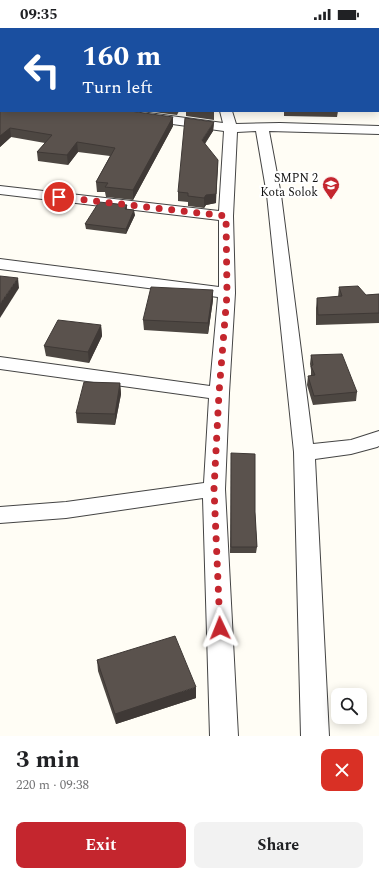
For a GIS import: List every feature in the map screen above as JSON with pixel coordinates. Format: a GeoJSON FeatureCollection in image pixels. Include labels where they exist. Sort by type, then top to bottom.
{"type":"FeatureCollection","features":[{"type":"Feature","properties":{"kind":"street"},"geometry":{"type":"LineString","coordinates":[[121,112],[379,130]]}},
{"type":"Feature","properties":{"kind":"street"},"geometry":{"type":"LineString","coordinates":[[224,736],[214,489],[219,393],[227,294],[226,216],[229,119]]}},
{"type":"Feature","properties":{"kind":"street"},"geometry":{"type":"LineString","coordinates":[[273,123],[274,195],[304,452],[315,736]]}},
{"type":"Feature","properties":{"kind":"street"},"geometry":{"type":"LineString","coordinates":[[0,190],[226,216]]}},
{"type":"Feature","properties":{"kind":"street"},"geometry":{"type":"LineString","coordinates":[[0,264],[227,294]]}},
{"type":"Feature","properties":{"kind":"street"},"geometry":{"type":"LineString","coordinates":[[0,363],[219,393]]}},
{"type":"Feature","properties":{"kind":"street"},"geometry":{"type":"LineString","coordinates":[[304,452],[350,448],[379,438]]}},
{"type":"Feature","properties":{"kind":"street"},"geometry":{"type":"LineString","coordinates":[[0,515],[66,510],[214,489]]}},
{"type":"Feature","properties":{"kind":"building"},"geometry":{"type":"Polygon","coordinates":[[[0,112],[137,112],[173,117],[133,190],[105,187],[108,183],[96,182],[115,148],[77,142],[67,155],[37,152],[52,135],[10,128],[0,136],[0,112]]]}},
{"type":"Feature","properties":{"kind":"building"},"geometry":{"type":"Polygon","coordinates":[[[185,118],[214,122],[202,140],[218,160],[216,194],[206,195],[204,198],[188,196],[188,193],[178,192],[185,118]]]}},
{"type":"Feature","properties":{"kind":"building"},"geometry":{"type":"Polygon","coordinates":[[[99,202],[127,205],[125,209],[134,210],[126,229],[85,224],[99,202]]]}},
{"type":"Feature","properties":{"kind":"building"},"geometry":{"type":"Polygon","coordinates":[[[0,276],[18,278],[0,304],[0,276]]]}},
{"type":"Feature","properties":{"kind":"building"},"geometry":{"type":"Polygon","coordinates":[[[358,286],[366,295],[379,294],[379,313],[318,315],[317,298],[342,296],[339,287],[358,286]]]}},
{"type":"Feature","properties":{"kind":"building"},"geometry":{"type":"Polygon","coordinates":[[[151,287],[213,290],[208,323],[143,320],[151,287]]]}},
{"type":"Feature","properties":{"kind":"building"},"geometry":{"type":"Polygon","coordinates":[[[58,320],[101,325],[88,352],[44,346],[58,320]]]}},
{"type":"Feature","properties":{"kind":"building"},"geometry":{"type":"Polygon","coordinates":[[[342,354],[357,392],[314,396],[308,376],[315,375],[311,366],[313,365],[311,355],[342,354]]]}},
{"type":"Feature","properties":{"kind":"building"},"geometry":{"type":"Polygon","coordinates":[[[84,382],[120,383],[115,414],[76,413],[84,382]]]}},
{"type":"Feature","properties":{"kind":"building"},"geometry":{"type":"Polygon","coordinates":[[[231,453],[255,454],[255,512],[257,547],[231,547],[231,453]]]}},
{"type":"Feature","properties":{"kind":"building"},"geometry":{"type":"Polygon","coordinates":[[[175,636],[196,687],[115,714],[97,660],[175,636]]]}},
{"type":"Feature","properties":{"kind":"place","name":"SMPN 2 Kota Solok"},"geometry":{"type":"Point","coordinates":[331,200]}},
{"type":"Feature","properties":{"kind":"route"},"geometry":{"type":"LineString","coordinates":[[59,197],[226,216],[227,294],[219,393],[214,489],[220,628]]}}]}
